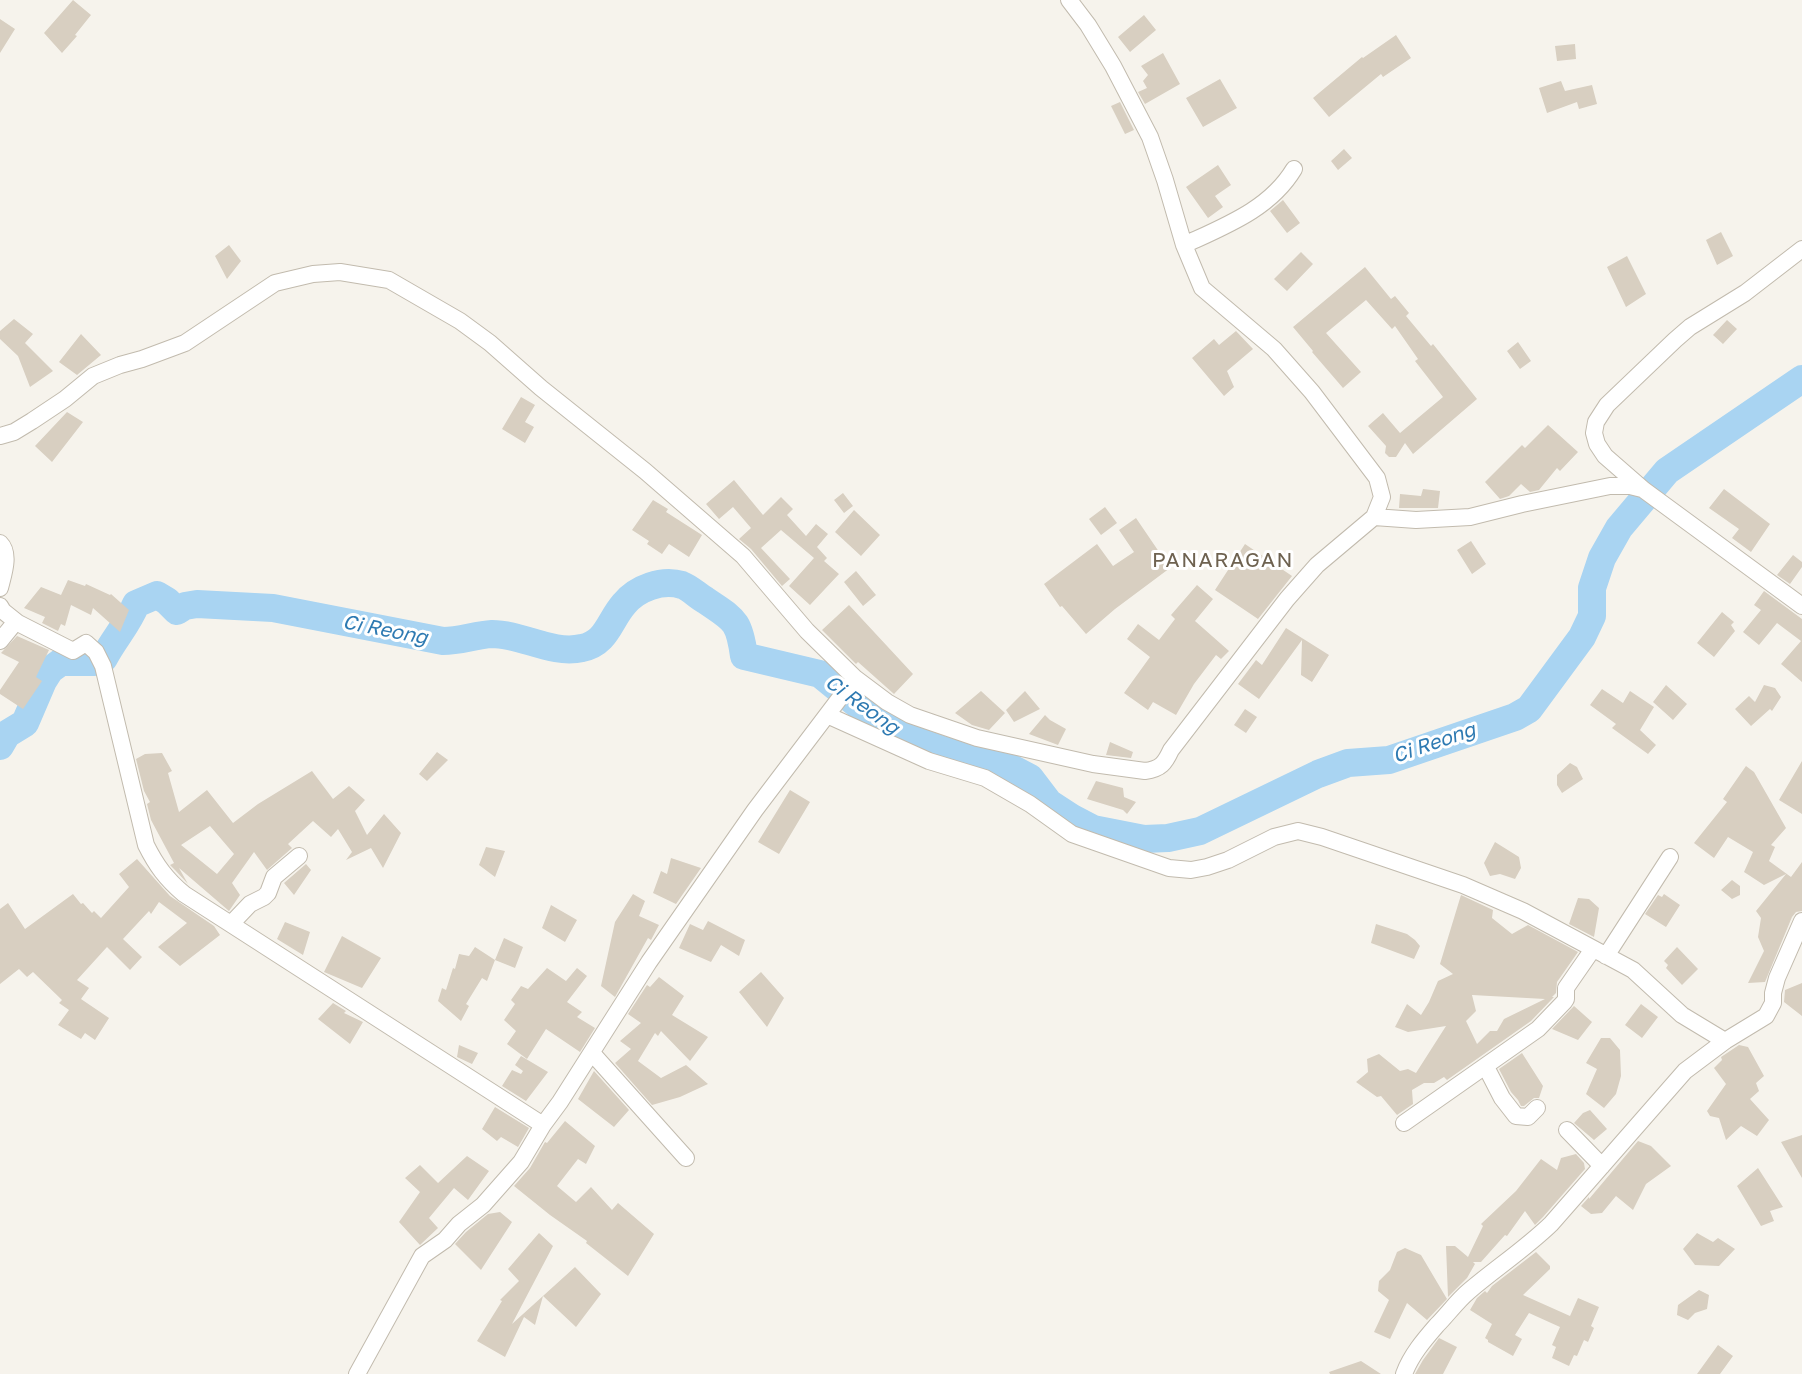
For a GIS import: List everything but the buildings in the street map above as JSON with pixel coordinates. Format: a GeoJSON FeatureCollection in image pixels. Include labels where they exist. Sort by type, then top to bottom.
{"type":"FeatureCollection","features":[{"type":"Feature","properties":{"kind":"street"},"geometry":{"type":"LineString","coordinates":[[0,451],[7,434],[65,399],[93,376],[185,343],[275,283],[313,274],[340,272],[389,280],[460,321],[483,338],[541,388],[645,471],[743,556],[851,683],[910,715],[977,738],[1092,764],[1145,771],[1154,770],[1165,764],[1171,750],[1287,599],[1317,565],[1374,517],[1382,496],[1377,478],[1312,392],[1274,349],[1202,288],[1184,245],[1150,136],[1113,66],[1088,25],[1069,0]]}},
{"type":"Feature","properties":{"kind":"street"},"geometry":{"type":"LineString","coordinates":[[1184,245],[1244,217],[1266,201],[1287,181],[1294,169]]}},
{"type":"Feature","properties":{"kind":"street"},"geometry":{"type":"LineString","coordinates":[[1802,249],[1745,293],[1682,333],[1607,405],[1596,422],[1594,433],[1597,444],[1605,456],[1644,490],[1802,606]]}},
{"type":"Feature","properties":{"kind":"street"},"geometry":{"type":"LineString","coordinates":[[1374,517],[1416,520],[1470,517],[1610,486],[1630,486],[1644,490]]}},
{"type":"Feature","properties":{"kind":"street"},"geometry":{"type":"LineString","coordinates":[[0,543],[6,554],[0,588]]}},
{"type":"Feature","properties":{"kind":"street"},"geometry":{"type":"LineString","coordinates":[[0,606],[18,623],[73,651],[86,643],[100,659],[146,845],[157,866],[171,883],[184,894],[543,1125]]}},
{"type":"Feature","properties":{"kind":"street"},"geometry":{"type":"LineString","coordinates":[[0,641],[13,625],[18,623]]}},
{"type":"Feature","properties":{"kind":"street"},"geometry":{"type":"LineString","coordinates":[[357,1374],[422,1256],[445,1240],[459,1224],[483,1205],[521,1162],[622,1003],[684,912],[755,810],[851,683]]}},
{"type":"Feature","properties":{"kind":"street"},"geometry":{"type":"LineString","coordinates":[[829,712],[929,761],[985,778],[1030,804],[1072,834],[1169,868],[1191,870],[1208,867],[1228,860],[1274,837],[1298,831],[1463,885],[1524,911],[1633,970],[1682,1015],[1725,1041]]}},
{"type":"Feature","properties":{"kind":"street"},"geometry":{"type":"LineString","coordinates":[[231,924],[250,904],[264,897],[274,877],[299,856]]}},
{"type":"Feature","properties":{"kind":"street"},"geometry":{"type":"LineString","coordinates":[[1404,1123],[1538,1029],[1564,1002],[1566,988],[1600,952],[1670,857]]}},
{"type":"Feature","properties":{"kind":"street"},"geometry":{"type":"LineString","coordinates":[[1404,1374],[1423,1341],[1468,1292],[1537,1238],[1566,1208],[1685,1071],[1725,1041],[1766,1016],[1773,1003],[1777,978],[1802,921]]}},
{"type":"Feature","properties":{"kind":"street"},"geometry":{"type":"LineString","coordinates":[[592,1053],[686,1158]]}},
{"type":"Feature","properties":{"kind":"street"},"geometry":{"type":"LineString","coordinates":[[1486,1066],[1502,1098],[1516,1116],[1528,1117],[1538,1108]]}},
{"type":"Feature","properties":{"kind":"street"},"geometry":{"type":"LineString","coordinates":[[1567,1130],[1602,1166]]}},
{"type":"Feature","properties":{"kind":"waterway","name":"Ci Reong"},"geometry":{"type":"LineString","coordinates":[[0,746],[7,734],[25,723],[50,670],[61,662],[94,662],[104,658],[136,604],[157,595],[177,611],[185,606],[197,604],[273,608],[443,641],[492,634],[514,637],[548,647],[571,649],[582,648],[597,641],[624,604],[636,593],[650,586],[674,583],[688,588],[734,622],[740,634],[744,656],[820,674],[885,727],[906,737],[942,750],[986,755],[1030,778],[1049,803],[1093,829],[1144,839],[1168,838],[1200,831],[1318,774],[1348,763],[1389,760],[1515,717],[1529,709],[1582,637],[1592,616],[1592,588],[1602,558],[1619,528],[1667,471],[1802,379]]}},
{"type":"Feature","properties":{"kind":"district","name":"PANARAGAN"},"geometry":{"type":"Point","coordinates":[1223,560]}}]}
